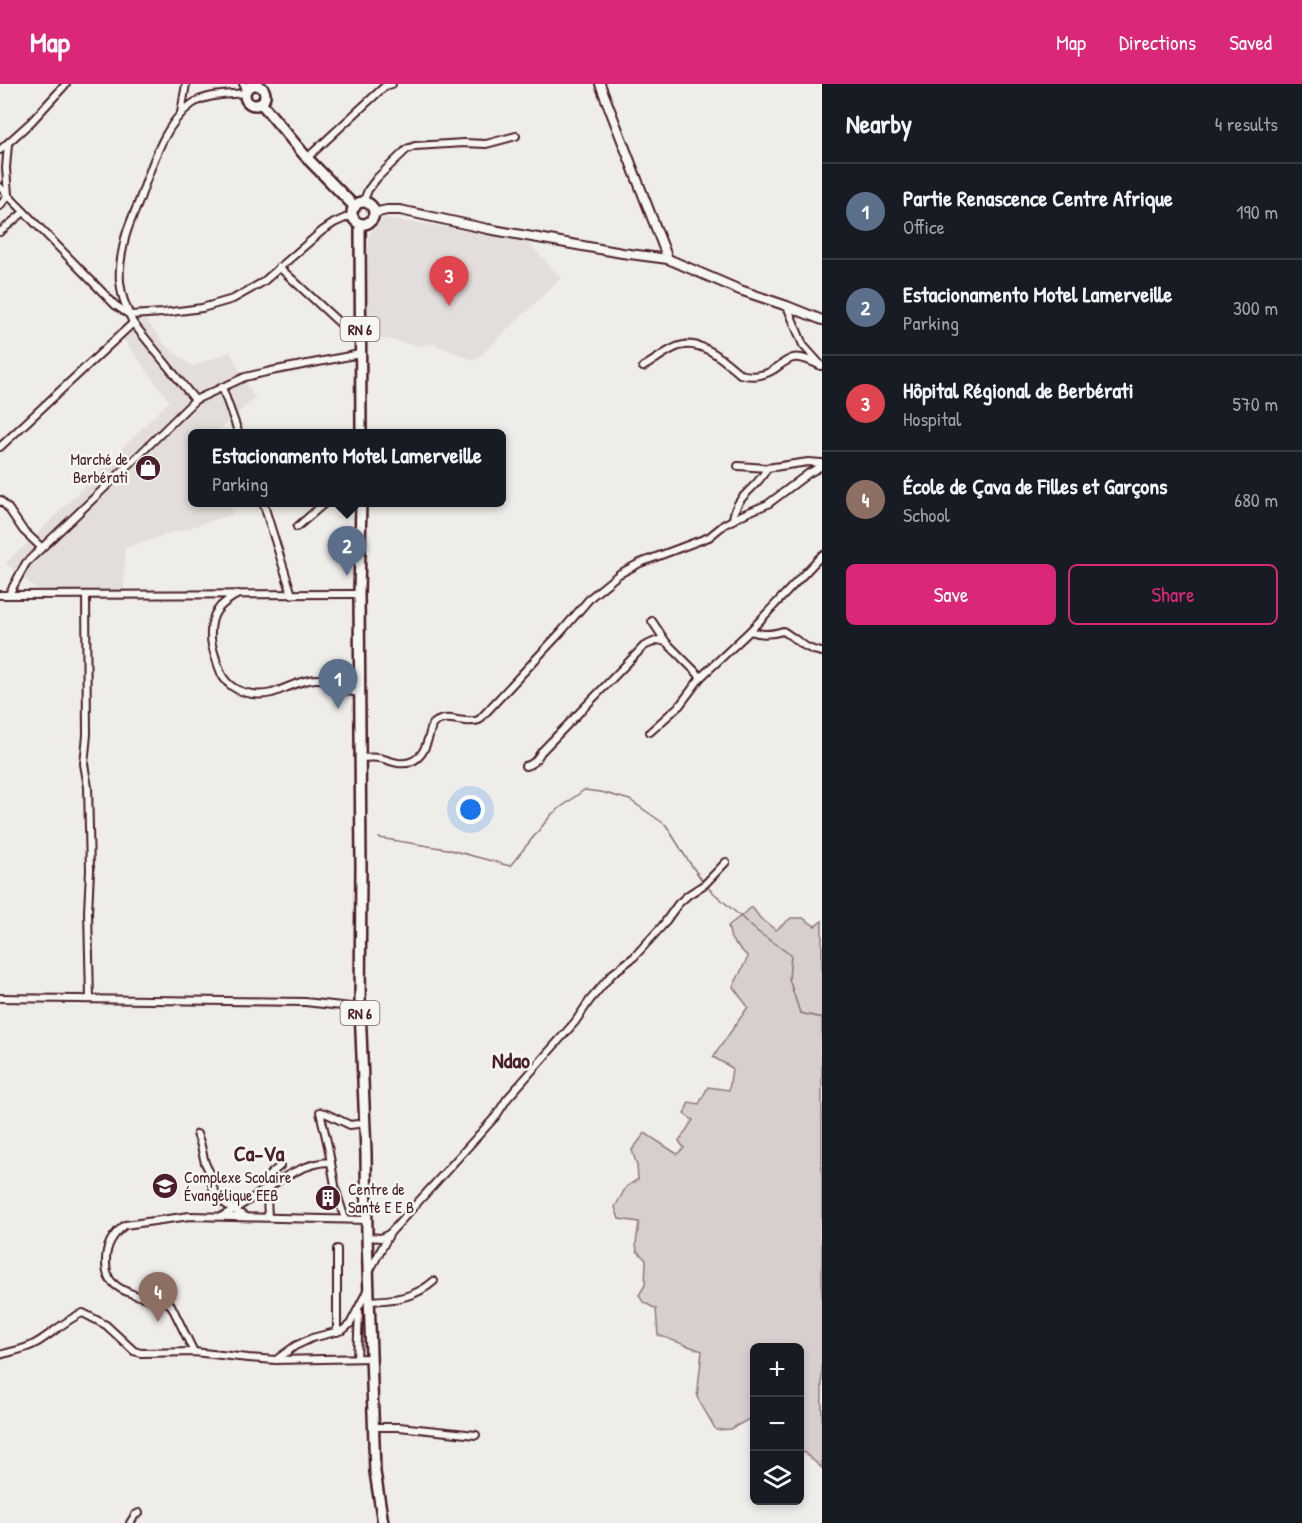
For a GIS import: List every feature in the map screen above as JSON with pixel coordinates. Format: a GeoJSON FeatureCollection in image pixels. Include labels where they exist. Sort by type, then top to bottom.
{"type":"FeatureCollection","features":[{"type":"Feature","properties":{"kind":"main road"},"geometry":{"type":"LineString","coordinates":[[268,84],[263,99],[255,106],[246,101],[249,87],[262,88],[263,99],[307,158],[357,208]]}},
{"type":"Feature","properties":{"kind":"main road"},"geometry":{"type":"LineString","coordinates":[[366,203],[374,213],[370,222],[360,224],[354,219],[357,208],[366,203]]}},
{"type":"Feature","properties":{"kind":"main road","name":"RN 6"},"geometry":{"type":"LineString","coordinates":[[360,224],[361,429]]}},
{"type":"Feature","properties":{"kind":"main road","name":"RN 6"},"geometry":{"type":"LineString","coordinates":[[361,507],[360,1008],[375,1472],[383,1523]]}},
{"type":"Feature","properties":{"kind":"street"},"geometry":{"type":"LineString","coordinates":[[0,150],[31,122],[66,84]]}},
{"type":"Feature","properties":{"kind":"street"},"geometry":{"type":"LineString","coordinates":[[181,114],[186,84]]}},
{"type":"Feature","properties":{"kind":"street"},"geometry":{"type":"LineString","coordinates":[[307,158],[385,85],[393,84]]}},
{"type":"Feature","properties":{"kind":"street"},"geometry":{"type":"LineString","coordinates":[[600,84],[668,259]]}},
{"type":"Feature","properties":{"kind":"street"},"geometry":{"type":"LineString","coordinates":[[195,400],[133,323],[121,288],[124,241],[158,150],[181,114],[200,99],[249,87]]}},
{"type":"Feature","properties":{"kind":"street"},"geometry":{"type":"LineString","coordinates":[[0,187],[115,304],[130,315],[163,313],[202,308],[233,299],[263,282],[322,231],[357,208],[377,178],[407,149],[415,146],[486,144],[516,136]]}},
{"type":"Feature","properties":{"kind":"street"},"geometry":{"type":"LineString","coordinates":[[0,206],[8,195],[6,168],[8,144]]}},
{"type":"Feature","properties":{"kind":"street"},"geometry":{"type":"LineString","coordinates":[[374,213],[400,210],[488,229],[668,259],[740,290],[822,320]]}},
{"type":"Feature","properties":{"kind":"street"},"geometry":{"type":"LineString","coordinates":[[0,232],[24,212]]}},
{"type":"Feature","properties":{"kind":"street"},"geometry":{"type":"LineString","coordinates":[[279,267],[360,342]]}},
{"type":"Feature","properties":{"kind":"street"},"geometry":{"type":"LineString","coordinates":[[787,306],[803,345],[822,366]]}},
{"type":"Feature","properties":{"kind":"street"},"geometry":{"type":"LineString","coordinates":[[0,447],[133,323]]}},
{"type":"Feature","properties":{"kind":"street"},"geometry":{"type":"LineString","coordinates":[[643,368],[678,346],[691,344],[712,352],[745,376],[771,372],[794,358],[802,358],[822,366]]}},
{"type":"Feature","properties":{"kind":"street"},"geometry":{"type":"LineString","coordinates":[[9,594],[26,563],[195,400],[245,377],[360,354]]}},
{"type":"Feature","properties":{"kind":"street"},"geometry":{"type":"LineString","coordinates":[[222,387],[237,429]]}},
{"type":"Feature","properties":{"kind":"street"},"geometry":{"type":"LineString","coordinates":[[738,466],[767,468],[808,462],[822,464]]}},
{"type":"Feature","properties":{"kind":"street"},"geometry":{"type":"LineString","coordinates":[[360,758],[381,758],[395,763],[410,762],[417,759],[423,752],[434,722],[446,718],[472,722],[479,720],[591,597],[619,574],[639,563],[703,540],[744,513],[768,504],[822,464]]}},
{"type":"Feature","properties":{"kind":"street"},"geometry":{"type":"LineString","coordinates":[[732,520],[736,504],[767,468]]}},
{"type":"Feature","properties":{"kind":"street"},"geometry":{"type":"LineString","coordinates":[[0,500],[23,530],[42,548]]}},
{"type":"Feature","properties":{"kind":"street"},"geometry":{"type":"LineString","coordinates":[[265,507],[292,595]]}},
{"type":"Feature","properties":{"kind":"street"},"geometry":{"type":"LineString","coordinates":[[297,527],[320,507]]}},
{"type":"Feature","properties":{"kind":"street"},"geometry":{"type":"LineString","coordinates":[[650,732],[680,705],[701,677],[822,555]]}},
{"type":"Feature","properties":{"kind":"street"},"geometry":{"type":"LineString","coordinates":[[238,594],[226,600],[215,611],[211,621],[211,643],[221,675],[234,688],[252,694],[269,693],[304,681],[322,679],[346,691],[359,693]]}},
{"type":"Feature","properties":{"kind":"street"},"geometry":{"type":"LineString","coordinates":[[0,595],[359,594]]}},
{"type":"Feature","properties":{"kind":"street"},"geometry":{"type":"LineString","coordinates":[[86,595],[87,735],[84,764],[88,788],[90,999]]}},
{"type":"Feature","properties":{"kind":"street"},"geometry":{"type":"LineString","coordinates":[[652,621],[666,642],[701,677]]}},
{"type":"Feature","properties":{"kind":"street"},"geometry":{"type":"LineString","coordinates":[[750,630],[761,635],[783,631],[812,651],[822,652]]}},
{"type":"Feature","properties":{"kind":"street"},"geometry":{"type":"LineString","coordinates":[[525,766],[534,762],[541,752],[644,646],[658,640],[666,642]]}},
{"type":"Feature","properties":{"kind":"street"},"geometry":{"type":"LineString","coordinates":[[368,1272],[390,1233],[496,1116],[507,1099],[575,1022],[612,974],[634,957],[663,925],[678,904],[705,884],[726,862]]}},
{"type":"Feature","properties":{"kind":"street"},"geometry":{"type":"LineString","coordinates":[[0,998],[305,1002],[360,1008]]}},
{"type":"Feature","properties":{"kind":"street"},"geometry":{"type":"LineString","coordinates":[[345,1219],[336,1191],[320,1112],[350,1125],[365,1123]]}},
{"type":"Feature","properties":{"kind":"street"},"geometry":{"type":"LineString","coordinates":[[197,1134],[213,1188],[220,1200],[246,1217]]}},
{"type":"Feature","properties":{"kind":"street"},"geometry":{"type":"LineString","coordinates":[[221,1217],[310,1165],[331,1162]]}},
{"type":"Feature","properties":{"kind":"street"},"geometry":{"type":"LineString","coordinates":[[268,1218],[266,1179],[280,1166]]}},
{"type":"Feature","properties":{"kind":"street"},"geometry":{"type":"LineString","coordinates":[[194,1352],[171,1305],[141,1297],[110,1281],[106,1269],[106,1251],[117,1231],[125,1225],[190,1216],[367,1220]]}},
{"type":"Feature","properties":{"kind":"street"},"geometry":{"type":"LineString","coordinates":[[367,1237],[381,1238],[390,1233]]}},
{"type":"Feature","properties":{"kind":"street"},"geometry":{"type":"LineString","coordinates":[[337,1249],[337,1332]]}},
{"type":"Feature","properties":{"kind":"street"},"geometry":{"type":"LineString","coordinates":[[369,1301],[405,1297],[422,1290],[434,1281]]}},
{"type":"Feature","properties":{"kind":"street"},"geometry":{"type":"LineString","coordinates":[[276,1360],[295,1346],[312,1338],[337,1332],[350,1324],[369,1288]]}},
{"type":"Feature","properties":{"kind":"street"},"geometry":{"type":"LineString","coordinates":[[357,1358],[359,1309]]}},
{"type":"Feature","properties":{"kind":"street"},"geometry":{"type":"LineString","coordinates":[[0,1355],[20,1351],[34,1344],[83,1313],[106,1325],[134,1351],[194,1352],[276,1360],[371,1358]]}},
{"type":"Feature","properties":{"kind":"street"},"geometry":{"type":"LineString","coordinates":[[373,1427],[399,1427],[476,1435]]}},
{"type":"Feature","properties":{"kind":"street"},"geometry":{"type":"LineString","coordinates":[[130,1523],[139,1513]]}},
{"type":"Feature","properties":{"kind":"shaded area"},"geometry":{"type":"Polygon","coordinates":[[[383,218],[525,239],[561,278],[475,361],[434,344],[422,346],[364,335],[369,235],[383,218]]]}},
{"type":"Feature","properties":{"kind":"shaded area","name":"Marché de Berbérati"},"geometry":{"type":"Polygon","coordinates":[[[145,318],[165,345],[192,366],[230,352],[255,399],[220,429],[188,429],[188,507],[230,507],[233,514],[125,548],[124,590],[44,595],[5,563],[36,535],[169,401],[122,337],[145,318]]]}},
{"type":"Feature","properties":{"kind":"shaded area"},"geometry":{"type":"Polygon","coordinates":[[[752,907],[760,918],[776,930],[791,918],[803,918],[815,926],[822,921],[822,1468],[804,1452],[804,1343],[750,1343],[750,1419],[731,1429],[716,1430],[697,1397],[702,1351],[658,1335],[656,1309],[643,1302],[639,1295],[645,1285],[646,1260],[637,1251],[639,1222],[619,1219],[615,1207],[626,1187],[638,1179],[632,1150],[645,1133],[677,1154],[684,1148],[679,1141],[693,1120],[684,1114],[689,1102],[699,1104],[708,1087],[729,1090],[732,1068],[713,1057],[748,1007],[733,987],[748,957],[731,939],[728,926],[752,907]]]}},
{"type":"Feature","properties":{"kind":"waterway"},"geometry":{"type":"LineString","coordinates":[[379,838],[447,849],[510,866],[552,814],[584,790],[601,792],[630,800],[666,825],[704,883]]}},
{"type":"Feature","properties":{"kind":"waterway"},"geometry":{"type":"LineString","coordinates":[[707,887],[758,932],[791,955],[789,979],[800,1013],[822,1018]]}},
{"type":"Feature","properties":{"kind":"place","name":"Hôpital Régional de Berbérati"},"geometry":{"type":"Point","coordinates":[449,306]}},
{"type":"Feature","properties":{"kind":"place","name":"Marché de Berbérati"},"geometry":{"type":"Point","coordinates":[148,468]}},
{"type":"Feature","properties":{"kind":"place","name":"Estacionamento Motel Lamerveille"},"geometry":{"type":"Point","coordinates":[347,576]}},
{"type":"Feature","properties":{"kind":"place","name":"Partie Renascence Centre Afrique"},"geometry":{"type":"Point","coordinates":[338,709]}},
{"type":"Feature","properties":{"kind":"place","name":"Complexe Scolaire Évangélique EEB"},"geometry":{"type":"Point","coordinates":[165,1186]}},
{"type":"Feature","properties":{"kind":"place","name":"Centre de Santé E E B"},"geometry":{"type":"Point","coordinates":[328,1198]}},
{"type":"Feature","properties":{"kind":"place","name":"École de Çava de Filles et Garçons"},"geometry":{"type":"Point","coordinates":[158,1322]}},
{"type":"Feature","properties":{"kind":"district","name":"Ndao"},"geometry":{"type":"Point","coordinates":[511,1060]}},
{"type":"Feature","properties":{"kind":"district","name":"Ca-Va"},"geometry":{"type":"Point","coordinates":[259,1153]}}]}
